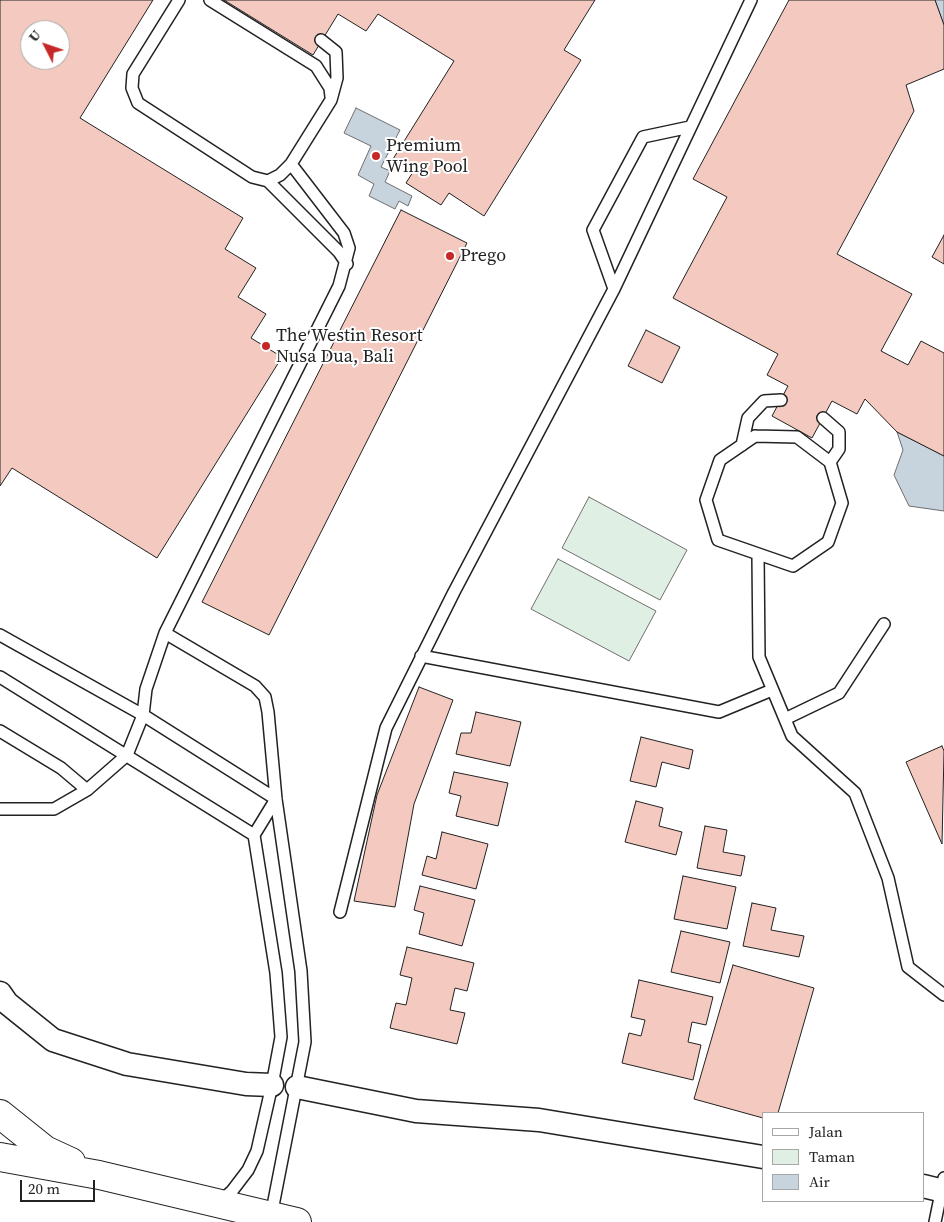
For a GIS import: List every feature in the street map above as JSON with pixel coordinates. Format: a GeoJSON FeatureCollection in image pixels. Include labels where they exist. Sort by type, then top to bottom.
{"type":"FeatureCollection","features":[{"type":"Feature","properties":{"kind":"highway"},"geometry":{"type":"LineString","coordinates":[[0,1114],[45,1150],[99,1175]]}},
{"type":"Feature","properties":{"kind":"highway"},"geometry":{"type":"LineString","coordinates":[[0,1156],[99,1175],[297,1222]]}},
{"type":"Feature","properties":{"kind":"street"},"geometry":{"type":"LineString","coordinates":[[0,993],[7,1003],[52,1040],[127,1064],[246,1084],[272,1085]]}},
{"type":"Feature","properties":{"kind":"street"},"geometry":{"type":"LineString","coordinates":[[297,1087],[416,1111],[540,1120],[762,1157]]}},
{"type":"Feature","properties":{"kind":"lane"},"geometry":{"type":"LineString","coordinates":[[179,0],[133,74],[132,88],[138,103],[252,177],[268,181],[339,252],[347,264]]}},
{"type":"Feature","properties":{"kind":"lane"},"geometry":{"type":"LineString","coordinates":[[210,0],[316,66],[330,88],[331,100]]}},
{"type":"Feature","properties":{"kind":"lane"},"geometry":{"type":"LineString","coordinates":[[340,912],[386,728],[421,656],[614,290],[751,0]]}},
{"type":"Feature","properties":{"kind":"lane"},"geometry":{"type":"LineString","coordinates":[[268,181],[280,175],[291,164],[331,100],[337,78],[336,52],[321,40]]}},
{"type":"Feature","properties":{"kind":"lane"},"geometry":{"type":"LineString","coordinates":[[614,290],[593,230],[643,137],[690,127]]}},
{"type":"Feature","properties":{"kind":"lane"},"geometry":{"type":"LineString","coordinates":[[0,809],[54,809],[87,790],[127,755],[143,715],[146,689],[165,633],[339,286],[347,264],[349,248],[344,233],[291,164]]}},
{"type":"Feature","properties":{"kind":"lane"},"geometry":{"type":"LineString","coordinates":[[742,445],[748,418],[764,401],[780,400]]}},
{"type":"Feature","properties":{"kind":"lane"},"geometry":{"type":"LineString","coordinates":[[823,418],[839,432],[839,449],[830,462]]}},
{"type":"Feature","properties":{"kind":"lane"},"geometry":{"type":"LineString","coordinates":[[755,436],[796,437],[830,462],[842,502],[828,542],[793,566],[718,540],[706,500],[720,460],[742,445],[755,436]]}},
{"type":"Feature","properties":{"kind":"lane"},"geometry":{"type":"LineString","coordinates":[[758,555],[759,657],[784,719],[792,736],[855,793],[888,878],[908,967],[944,995]]}},
{"type":"Feature","properties":{"kind":"lane"},"geometry":{"type":"LineString","coordinates":[[784,719],[839,693],[884,624]]}},
{"type":"Feature","properties":{"kind":"lane"},"geometry":{"type":"LineString","coordinates":[[165,633],[255,686],[265,696],[276,799],[301,971],[305,1042],[281,1156],[271,1216]]}},
{"type":"Feature","properties":{"kind":"lane"},"geometry":{"type":"LineString","coordinates":[[0,636],[143,715],[276,799]]}},
{"type":"Feature","properties":{"kind":"lane"},"geometry":{"type":"LineString","coordinates":[[421,656],[719,712],[772,690]]}},
{"type":"Feature","properties":{"kind":"lane"},"geometry":{"type":"LineString","coordinates":[[0,677],[254,835]]}},
{"type":"Feature","properties":{"kind":"lane"},"geometry":{"type":"LineString","coordinates":[[0,731],[61,768],[87,790]]}},
{"type":"Feature","properties":{"kind":"lane"},"geometry":{"type":"LineString","coordinates":[[218,1204],[232,1191],[248,1170],[256,1151],[272,1085],[281,1036],[276,973],[254,835],[276,799]]}},
{"type":"Feature","properties":{"kind":"lane"},"geometry":{"type":"LineString","coordinates":[[272,1085],[297,1087]]}},
{"type":"Feature","properties":{"kind":"lane"},"geometry":{"type":"LineString","coordinates":[[935,1222],[938,1186]]}},
{"type":"Feature","properties":{"kind":"green space"},"geometry":{"type":"Polygon","coordinates":[[[589,497],[687,550],[660,600],[562,548],[589,497]]]}},
{"type":"Feature","properties":{"kind":"green space"},"geometry":{"type":"Polygon","coordinates":[[[558,559],[656,611],[629,661],[531,609],[558,559]]]}},
{"type":"Feature","properties":{"kind":"water"},"geometry":{"type":"Polygon","coordinates":[[[935,0],[944,0],[944,25],[935,0]]]}},
{"type":"Feature","properties":{"kind":"water","name":"Premium Wing Pool"},"geometry":{"type":"Polygon","coordinates":[[[356,108],[400,130],[381,167],[390,171],[385,182],[412,196],[408,206],[399,201],[395,209],[369,196],[374,184],[358,175],[371,146],[344,133],[356,108]]]}},
{"type":"Feature","properties":{"kind":"water"},"geometry":{"type":"Polygon","coordinates":[[[897,432],[944,456],[944,511],[909,506],[894,475],[903,450],[897,432]]]}},
{"type":"Feature","properties":{"kind":"building"},"geometry":{"type":"Polygon","coordinates":[[[0,0],[153,0],[80,118],[243,218],[225,249],[256,268],[238,297],[266,314],[251,338],[282,357],[157,558],[12,468],[0,486],[0,0]]]}},
{"type":"Feature","properties":{"kind":"building"},"geometry":{"type":"Polygon","coordinates":[[[224,0],[595,0],[564,50],[581,60],[484,216],[449,193],[441,205],[406,183],[413,172],[393,159],[454,61],[378,14],[366,31],[338,14],[313,55],[224,0]]]}},
{"type":"Feature","properties":{"kind":"building"},"geometry":{"type":"Polygon","coordinates":[[[789,0],[935,0],[944,25],[944,69],[906,85],[914,111],[837,254],[912,294],[881,351],[908,365],[921,341],[944,353],[944,456],[897,432],[865,399],[857,414],[832,401],[812,438],[772,416],[788,386],[767,375],[778,354],[673,298],[727,197],[693,179],[789,0]]]}},
{"type":"Feature","properties":{"kind":"building"},"geometry":{"type":"Polygon","coordinates":[[[401,210],[467,243],[269,635],[202,602],[401,210]]]}},
{"type":"Feature","properties":{"kind":"building"},"geometry":{"type":"Polygon","coordinates":[[[944,235],[944,264],[932,257],[944,235]]]}},
{"type":"Feature","properties":{"kind":"building"},"geometry":{"type":"Polygon","coordinates":[[[646,330],[680,347],[662,383],[628,366],[646,330]]]}},
{"type":"Feature","properties":{"kind":"building"},"geometry":{"type":"Polygon","coordinates":[[[419,687],[453,700],[414,804],[395,907],[354,901],[377,795],[419,687]]]}},
{"type":"Feature","properties":{"kind":"building"},"geometry":{"type":"Polygon","coordinates":[[[476,712],[521,722],[510,766],[456,754],[461,733],[471,733],[476,712]]]}},
{"type":"Feature","properties":{"kind":"building"},"geometry":{"type":"Polygon","coordinates":[[[641,737],[693,750],[689,769],[662,762],[656,787],[630,781],[641,737]]]}},
{"type":"Feature","properties":{"kind":"building"},"geometry":{"type":"Polygon","coordinates":[[[942,746],[944,751],[942,844],[906,762],[942,746]]]}},
{"type":"Feature","properties":{"kind":"building"},"geometry":{"type":"Polygon","coordinates":[[[454,772],[508,783],[498,826],[456,816],[461,796],[449,793],[454,772]]]}},
{"type":"Feature","properties":{"kind":"building"},"geometry":{"type":"Polygon","coordinates":[[[636,801],[663,808],[659,826],[682,832],[676,855],[625,842],[636,801]]]}},
{"type":"Feature","properties":{"kind":"building"},"geometry":{"type":"Polygon","coordinates":[[[705,826],[727,830],[723,852],[745,856],[741,876],[697,868],[705,826]]]}},
{"type":"Feature","properties":{"kind":"building"},"geometry":{"type":"Polygon","coordinates":[[[442,832],[488,844],[476,889],[422,875],[427,856],[436,859],[442,832]]]}},
{"type":"Feature","properties":{"kind":"building"},"geometry":{"type":"Polygon","coordinates":[[[683,876],[736,887],[727,929],[674,919],[683,876]]]}},
{"type":"Feature","properties":{"kind":"building"},"geometry":{"type":"Polygon","coordinates":[[[420,886],[475,900],[462,946],[419,934],[424,913],[414,910],[420,886]]]}},
{"type":"Feature","properties":{"kind":"building"},"geometry":{"type":"Polygon","coordinates":[[[752,903],[776,908],[771,930],[804,936],[799,957],[743,946],[752,903]]]}},
{"type":"Feature","properties":{"kind":"building"},"geometry":{"type":"Polygon","coordinates":[[[681,931],[730,942],[720,983],[671,972],[681,931]]]}},
{"type":"Feature","properties":{"kind":"building"},"geometry":{"type":"Polygon","coordinates":[[[407,947],[474,963],[467,991],[455,988],[450,1010],[465,1013],[457,1044],[390,1028],[396,1003],[406,1005],[412,978],[400,975],[407,947]]]}},
{"type":"Feature","properties":{"kind":"building"},"geometry":{"type":"Polygon","coordinates":[[[733,965],[814,988],[778,1112],[762,1112],[762,1118],[694,1099],[733,965]]]}},
{"type":"Feature","properties":{"kind":"building"},"geometry":{"type":"Polygon","coordinates":[[[639,980],[713,997],[706,1025],[692,1022],[688,1042],[701,1045],[693,1080],[622,1063],[629,1033],[641,1036],[645,1020],[631,1017],[639,980]]]}},
{"type":"Feature","properties":{"kind":"place","name":"Premium Wing Pool"},"geometry":{"type":"Point","coordinates":[376,156]}},
{"type":"Feature","properties":{"kind":"place","name":"Prego"},"geometry":{"type":"Point","coordinates":[450,256]}},
{"type":"Feature","properties":{"kind":"place","name":"The Westin Resort Nusa Dua, Bali"},"geometry":{"type":"Point","coordinates":[266,346]}}]}
